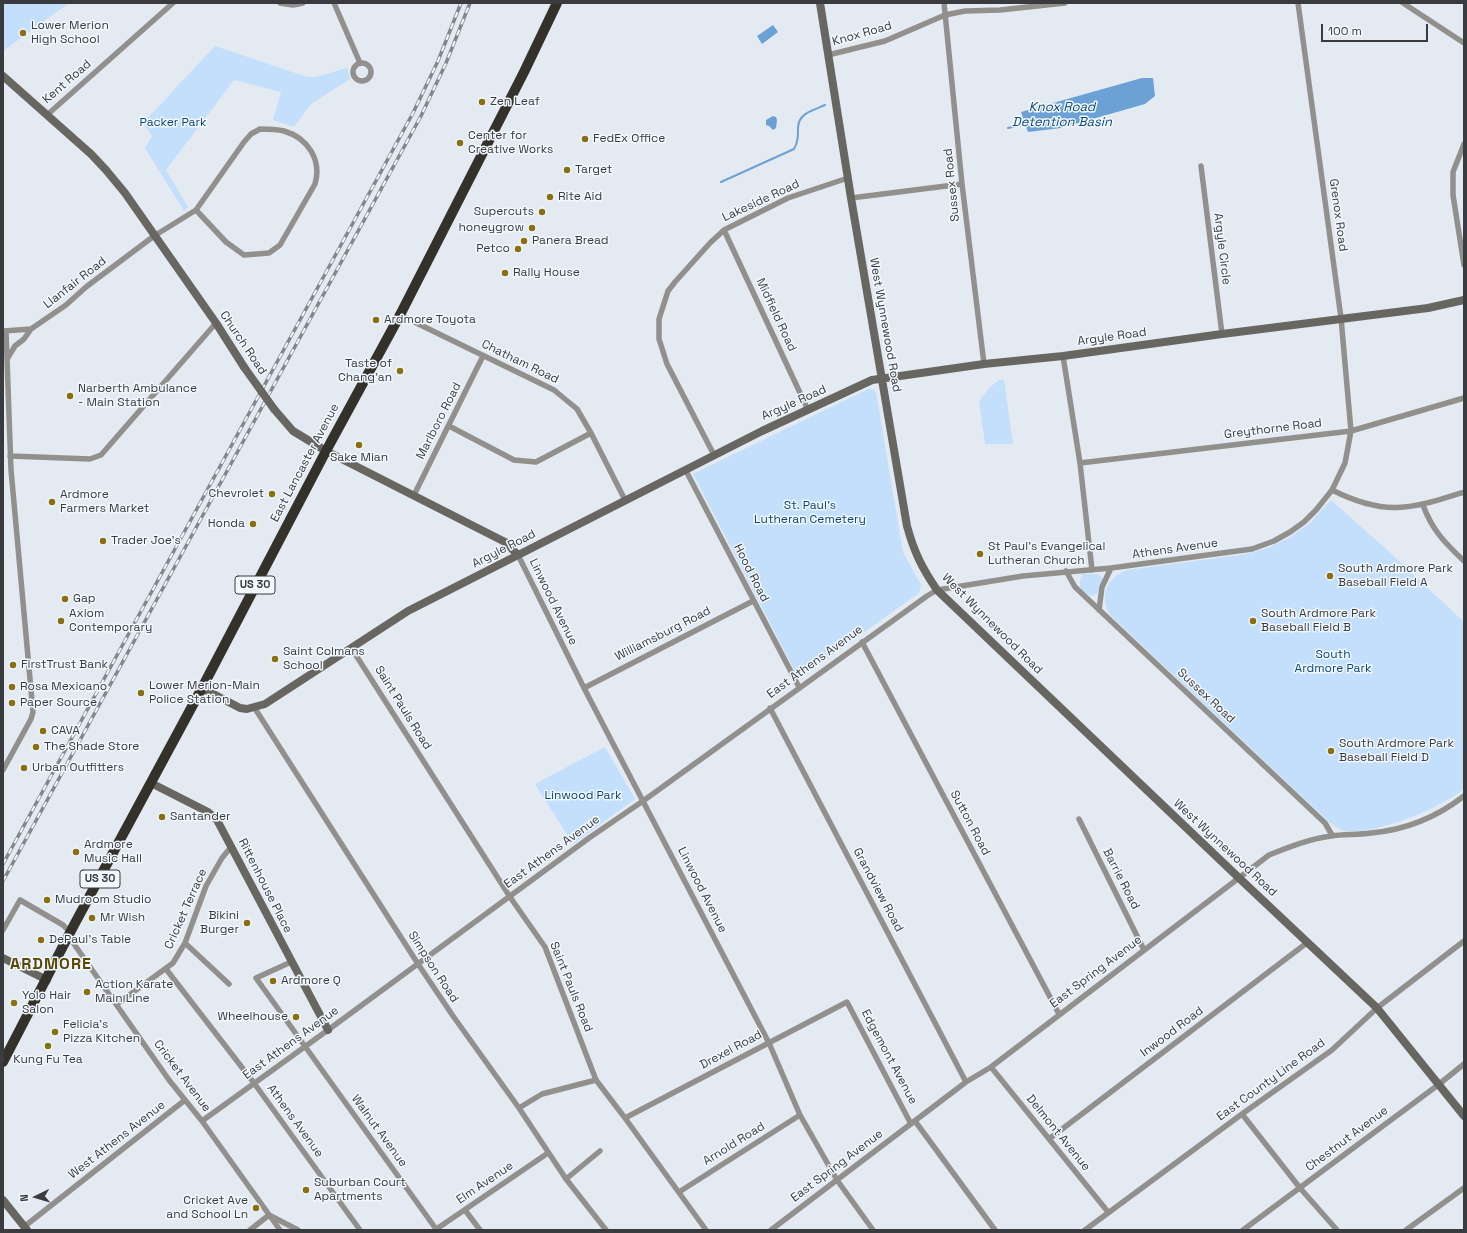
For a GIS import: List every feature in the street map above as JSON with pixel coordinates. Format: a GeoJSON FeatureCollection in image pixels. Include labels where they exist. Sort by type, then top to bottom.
{"type":"FeatureCollection","features":[{"type":"Feature","properties":{"kind":"highway","name":"East Lancaster Avenue"},"geometry":{"type":"LineString","coordinates":[[71,933],[202,688],[326,451],[400,315],[524,72],[557,3]]}},
{"type":"Feature","properties":{"kind":"highway","name":"US 30"},"geometry":{"type":"LineString","coordinates":[[3,1062],[71,933]]}},
{"type":"Feature","properties":{"kind":"street","name":"Kent Road"},"geometry":{"type":"LineString","coordinates":[[47,115],[173,3]]}},
{"type":"Feature","properties":{"kind":"street"},"geometry":{"type":"LineString","coordinates":[[280,3],[293,5],[303,3]]}},
{"type":"Feature","properties":{"kind":"street"},"geometry":{"type":"LineString","coordinates":[[334,3],[360,63]]}},
{"type":"Feature","properties":{"kind":"street","name":"West Wynnewood Road"},"geometry":{"type":"LineString","coordinates":[[820,3],[851,198],[907,526],[912,545],[924,571],[937,590],[1377,1008],[1464,1116]]}},
{"type":"Feature","properties":{"kind":"street","name":"Sussex Road"},"geometry":{"type":"LineString","coordinates":[[944,3],[962,184],[984,364]]}},
{"type":"Feature","properties":{"kind":"street","name":"Knox Road"},"geometry":{"type":"LineString","coordinates":[[828,55],[885,41],[945,15],[965,11],[1000,10],[1066,3]]}},
{"type":"Feature","properties":{"kind":"street","name":"Grenox Road"},"geometry":{"type":"LineString","coordinates":[[1298,3],[1341,318],[1351,431]]}},
{"type":"Feature","properties":{"kind":"street"},"geometry":{"type":"LineString","coordinates":[[1403,3],[1464,42]]}},
{"type":"Feature","properties":{"kind":"street","name":"Church Road"},"geometry":{"type":"LineString","coordinates":[[3,76],[91,154],[125,193],[216,323],[244,367],[274,409],[294,431],[326,451],[505,542],[518,555]]}},
{"type":"Feature","properties":{"kind":"street"},"geometry":{"type":"LineString","coordinates":[[260,129],[284,131],[295,136],[307,145],[316,158],[317,177],[315,184],[280,245],[269,253],[244,255],[226,242],[196,210],[244,142],[251,134],[260,129]]}},
{"type":"Feature","properties":{"kind":"street"},"geometry":{"type":"LineString","coordinates":[[1464,144],[1453,172],[1453,195],[1464,265]]}},
{"type":"Feature","properties":{"kind":"street","name":"Argyle Circle"},"geometry":{"type":"LineString","coordinates":[[1201,166],[1222,334]]}},
{"type":"Feature","properties":{"kind":"street","name":"Lakeside Road"},"geometry":{"type":"LineString","coordinates":[[714,455],[667,364],[659,339],[659,319],[668,291],[710,243],[724,230],[788,198],[848,178]]}},
{"type":"Feature","properties":{"kind":"street"},"geometry":{"type":"LineString","coordinates":[[851,198],[962,184]]}},
{"type":"Feature","properties":{"kind":"street","name":"Llanfair Road"},"geometry":{"type":"LineString","coordinates":[[7,359],[15,346],[24,339],[31,330],[154,236],[196,210]]}},
{"type":"Feature","properties":{"kind":"street","name":"Midfield Road"},"geometry":{"type":"LineString","coordinates":[[724,230],[808,410]]}},
{"type":"Feature","properties":{"kind":"street","name":"Argyle Road"},"geometry":{"type":"LineString","coordinates":[[254,708],[265,704],[408,612],[685,469],[872,380],[984,364],[1063,356],[1341,318],[1428,308],[1464,300]]}},
{"type":"Feature","properties":{"kind":"street","name":"Chatham Road"},"geometry":{"type":"LineString","coordinates":[[400,315],[554,390],[577,408],[625,500]]}},
{"type":"Feature","properties":{"kind":"street"},"geometry":{"type":"LineString","coordinates":[[10,456],[90,459],[101,456],[216,323]]}},
{"type":"Feature","properties":{"kind":"street"},"geometry":{"type":"LineString","coordinates":[[3,770],[6,759],[31,719],[33,712],[10,456],[5,331],[31,330]]}},
{"type":"Feature","properties":{"kind":"street","name":"Marlboro Road"},"geometry":{"type":"LineString","coordinates":[[414,495],[484,356]]}},
{"type":"Feature","properties":{"kind":"street"},"geometry":{"type":"LineString","coordinates":[[1063,356],[1080,463],[1092,570]]}},
{"type":"Feature","properties":{"kind":"street","name":"Greythorne Road"},"geometry":{"type":"LineString","coordinates":[[1080,463],[1351,431],[1464,398]]}},
{"type":"Feature","properties":{"kind":"street"},"geometry":{"type":"LineString","coordinates":[[449,426],[514,460],[536,462],[591,433]]}},
{"type":"Feature","properties":{"kind":"street","name":"Athens Avenue"},"geometry":{"type":"LineString","coordinates":[[937,590],[1022,576],[1111,568],[1242,551],[1259,547],[1274,541],[1297,528],[1316,510],[1332,490],[1345,463],[1351,431]]}},
{"type":"Feature","properties":{"kind":"street","name":"Hood Road"},"geometry":{"type":"LineString","coordinates":[[685,469],[799,687]]}},
{"type":"Feature","properties":{"kind":"street"},"geometry":{"type":"LineString","coordinates":[[1332,490],[1354,500],[1384,508],[1404,508],[1423,505],[1464,492]]}},
{"type":"Feature","properties":{"kind":"street"},"geometry":{"type":"LineString","coordinates":[[1423,505],[1428,519],[1436,532],[1443,541],[1464,561]]}},
{"type":"Feature","properties":{"kind":"street","name":"Linwood Avenue"},"geometry":{"type":"LineString","coordinates":[[518,555],[584,688],[769,1043],[800,1115],[837,1180],[873,1230]]}},
{"type":"Feature","properties":{"kind":"street"},"geometry":{"type":"LineString","coordinates":[[1099,610],[1102,587],[1111,568]]}},
{"type":"Feature","properties":{"kind":"street","name":"Sussex Road"},"geometry":{"type":"LineString","coordinates":[[1066,571],[1075,587],[1325,823],[1332,835]]}},
{"type":"Feature","properties":{"kind":"street","name":"East Athens Avenue"},"geometry":{"type":"LineString","coordinates":[[202,1121],[510,897],[588,838],[643,801],[799,687],[926,596],[937,590]]}},
{"type":"Feature","properties":{"kind":"street","name":"Williamsburg Road"},"geometry":{"type":"LineString","coordinates":[[584,688],[753,601]]}},
{"type":"Feature","properties":{"kind":"street","name":"Sutton Road"},"geometry":{"type":"LineString","coordinates":[[862,642],[1059,1014]]}},
{"type":"Feature","properties":{"kind":"street","name":"Saint Pauls Road"},"geometry":{"type":"LineString","coordinates":[[352,648],[510,897],[545,947],[596,1080],[706,1230]]}},
{"type":"Feature","properties":{"kind":"street"},"geometry":{"type":"LineString","coordinates":[[202,688],[240,708],[254,708]]}},
{"type":"Feature","properties":{"kind":"street","name":"Simpson Road"},"geometry":{"type":"LineString","coordinates":[[254,708],[453,1016],[519,1108],[566,1179],[606,1230]]}},
{"type":"Feature","properties":{"kind":"street","name":"Grandview Road"},"geometry":{"type":"LineString","coordinates":[[770,708],[966,1082]]}},
{"type":"Feature","properties":{"kind":"street","name":"Rittenhouse Place"},"geometry":{"type":"LineString","coordinates":[[151,783],[213,816],[328,1030]]}},
{"type":"Feature","properties":{"kind":"street","name":"East Spring Avenue"},"geometry":{"type":"LineString","coordinates":[[774,1229],[913,1122],[966,1082],[991,1067],[1238,877],[1269,855],[1305,841],[1332,835],[1370,834],[1403,827],[1432,816],[1464,796]]}},
{"type":"Feature","properties":{"kind":"street","name":"Barrie Road"},"geometry":{"type":"LineString","coordinates":[[1079,819],[1144,950]]}},
{"type":"Feature","properties":{"kind":"street","name":"Cricket Terrace"},"geometry":{"type":"LineString","coordinates":[[117,1004],[173,963],[185,943],[206,886],[222,858],[231,847]]}},
{"type":"Feature","properties":{"kind":"street"},"geometry":{"type":"LineString","coordinates":[[3,930],[20,900],[63,925],[71,933]]}},
{"type":"Feature","properties":{"kind":"street","name":"Cricket Avenue"},"geometry":{"type":"LineString","coordinates":[[71,933],[74,944],[170,1080],[202,1121],[280,1230]]}},
{"type":"Feature","properties":{"kind":"street","name":"East County Line Road"},"geometry":{"type":"LineString","coordinates":[[1085,1230],[1093,1228],[1108,1212],[1332,1050],[1377,1008],[1464,941]]}},
{"type":"Feature","properties":{"kind":"street","name":"Inwood Road"},"geometry":{"type":"LineString","coordinates":[[1048,1139],[1308,942]]}},
{"type":"Feature","properties":{"kind":"street"},"geometry":{"type":"LineString","coordinates":[[185,943],[229,984]]}},
{"type":"Feature","properties":{"kind":"street"},"geometry":{"type":"LineString","coordinates":[[3,958],[47,980]]}},
{"type":"Feature","properties":{"kind":"street","name":"Walnut Avenue"},"geometry":{"type":"LineString","coordinates":[[291,962],[256,978],[436,1230]]}},
{"type":"Feature","properties":{"kind":"street","name":"Athens Avenue"},"geometry":{"type":"LineString","coordinates":[[166,969],[254,1083],[360,1230]]}},
{"type":"Feature","properties":{"kind":"street","name":"Drexel Road"},"geometry":{"type":"LineString","coordinates":[[625,1118],[847,1002]]}},
{"type":"Feature","properties":{"kind":"street","name":"Edgemont Avenue"},"geometry":{"type":"LineString","coordinates":[[847,1002],[913,1122],[995,1230]]}},
{"type":"Feature","properties":{"kind":"street","name":"Chestnut Avenue"},"geometry":{"type":"LineString","coordinates":[[1243,1230],[1464,1064]]}},
{"type":"Feature","properties":{"kind":"street","name":"Delmont Avenue"},"geometry":{"type":"LineString","coordinates":[[991,1067],[1108,1212]]}},
{"type":"Feature","properties":{"kind":"street"},"geometry":{"type":"LineString","coordinates":[[519,1108],[542,1094],[596,1080]]}},
{"type":"Feature","properties":{"kind":"street","name":"West Athens Avenue"},"geometry":{"type":"LineString","coordinates":[[26,1228],[186,1100]]}},
{"type":"Feature","properties":{"kind":"street"},"geometry":{"type":"LineString","coordinates":[[1242,1114],[1300,1188],[1337,1230]]}},
{"type":"Feature","properties":{"kind":"street","name":"Arnold Road"},"geometry":{"type":"LineString","coordinates":[[679,1192],[800,1115]]}},
{"type":"Feature","properties":{"kind":"street"},"geometry":{"type":"LineString","coordinates":[[566,1179],[600,1152]]}},
{"type":"Feature","properties":{"kind":"street","name":"Elm Avenue"},"geometry":{"type":"LineString","coordinates":[[436,1230],[548,1153]]}},
{"type":"Feature","properties":{"kind":"street"},"geometry":{"type":"LineString","coordinates":[[1406,1230],[1464,1188]]}},
{"type":"Feature","properties":{"kind":"street"},"geometry":{"type":"LineString","coordinates":[[3,1200],[26,1228]]}},
{"type":"Feature","properties":{"kind":"street"},"geometry":{"type":"LineString","coordinates":[[465,1210],[480,1230]]}},
{"type":"Feature","properties":{"kind":"street"},"geometry":{"type":"LineString","coordinates":[[250,1230],[269,1215],[298,1230]]}},
{"type":"Feature","properties":{"kind":"green space","name":"Lower Merion High School"},"geometry":{"type":"Polygon","coordinates":[[[3,3],[69,3],[3,51],[3,3]]]}},
{"type":"Feature","properties":{"kind":"green space","name":"Packer Park"},"geometry":{"type":"Polygon","coordinates":[[[215,46],[307,77],[316,77],[347,68],[350,79],[311,104],[294,127],[273,120],[281,92],[234,80],[166,170],[188,207],[184,211],[145,148],[152,136],[143,123],[215,46]]]}},
{"type":"Feature","properties":{"kind":"green space"},"geometry":{"type":"Polygon","coordinates":[[[999,380],[1004,380],[1013,444],[985,444],[979,401],[990,387],[999,380]]]}},
{"type":"Feature","properties":{"kind":"green space","name":"St. Paul's Lutheran Cemetery"},"geometry":{"type":"Polygon","coordinates":[[[868,389],[872,389],[876,392],[903,552],[921,585],[919,593],[799,679],[693,474],[868,389]]]}},
{"type":"Feature","properties":{"kind":"green space","name":"South Ardmore Park"},"geometry":{"type":"Polygon","coordinates":[[[1331,500],[1464,622],[1464,789],[1453,797],[1408,819],[1375,829],[1359,831],[1346,831],[1336,827],[1328,821],[1111,616],[1105,602],[1107,588],[1114,577],[1120,573],[1127,570],[1247,554],[1268,548],[1289,538],[1310,523],[1331,500]]]}},
{"type":"Feature","properties":{"kind":"green space"},"geometry":{"type":"Polygon","coordinates":[[[1082,574],[1098,574],[1103,579],[1097,594],[1091,596],[1080,588],[1082,574]]]}},
{"type":"Feature","properties":{"kind":"green space","name":"Linwood Park"},"geometry":{"type":"Polygon","coordinates":[[[605,747],[635,799],[573,844],[535,784],[605,747]]]}},
{"type":"Feature","properties":{"kind":"water"},"geometry":{"type":"Polygon","coordinates":[[[773,25],[778,32],[762,44],[757,36],[773,25]]]}},
{"type":"Feature","properties":{"kind":"water","name":"Knox Road Detention Basin"},"geometry":{"type":"Polygon","coordinates":[[[1142,78],[1153,78],[1155,96],[1145,104],[1061,128],[1028,132],[1021,112],[1142,78]]]}},
{"type":"Feature","properties":{"kind":"water"},"geometry":{"type":"Polygon","coordinates":[[[773,116],[776,117],[777,120],[776,128],[773,130],[766,125],[766,120],[773,116]]]}},
{"type":"Feature","properties":{"kind":"waterway"},"geometry":{"type":"LineString","coordinates":[[721,182],[794,149],[801,119],[807,113],[825,105]]}},
{"type":"Feature","properties":{"kind":"waterway"},"geometry":{"type":"LineString","coordinates":[[1008,128],[1026,124]]}},
{"type":"Feature","properties":{"kind":"railway"},"geometry":{"type":"LineString","coordinates":[[3,864],[413,113],[438,61],[461,3]]}},
{"type":"Feature","properties":{"kind":"railway"},"geometry":{"type":"LineString","coordinates":[[3,881],[421,116],[446,63],[470,3]]}},
{"type":"Feature","properties":{"kind":"place","name":"Lower Merion High School"},"geometry":{"type":"Point","coordinates":[23,33]}},
{"type":"Feature","properties":{"kind":"place","name":"Zen Leaf"},"geometry":{"type":"Point","coordinates":[482,102]}},
{"type":"Feature","properties":{"kind":"place","name":"FedEx Office"},"geometry":{"type":"Point","coordinates":[585,139]}},
{"type":"Feature","properties":{"kind":"place","name":"Center for Creative Works"},"geometry":{"type":"Point","coordinates":[460,143]}},
{"type":"Feature","properties":{"kind":"place","name":"Target"},"geometry":{"type":"Point","coordinates":[567,170]}},
{"type":"Feature","properties":{"kind":"place","name":"Rite Aid"},"geometry":{"type":"Point","coordinates":[550,197]}},
{"type":"Feature","properties":{"kind":"place","name":"Supercuts"},"geometry":{"type":"Point","coordinates":[542,212]}},
{"type":"Feature","properties":{"kind":"place","name":"honeygrow"},"geometry":{"type":"Point","coordinates":[532,228]}},
{"type":"Feature","properties":{"kind":"place","name":"Panera Bread"},"geometry":{"type":"Point","coordinates":[524,241]}},
{"type":"Feature","properties":{"kind":"place","name":"Petco"},"geometry":{"type":"Point","coordinates":[518,249]}},
{"type":"Feature","properties":{"kind":"place","name":"Rally House"},"geometry":{"type":"Point","coordinates":[505,273]}},
{"type":"Feature","properties":{"kind":"place","name":"Ardmore Toyota"},"geometry":{"type":"Point","coordinates":[376,320]}},
{"type":"Feature","properties":{"kind":"place","name":"Taste of Chang'an"},"geometry":{"type":"Point","coordinates":[400,371]}},
{"type":"Feature","properties":{"kind":"place","name":"Narberth Ambulance - Main Station"},"geometry":{"type":"Point","coordinates":[70,396]}},
{"type":"Feature","properties":{"kind":"place","name":"Sake Mian"},"geometry":{"type":"Point","coordinates":[359,445]}},
{"type":"Feature","properties":{"kind":"place","name":"Chevrolet"},"geometry":{"type":"Point","coordinates":[272,494]}},
{"type":"Feature","properties":{"kind":"place","name":"Ardmore Farmers Market"},"geometry":{"type":"Point","coordinates":[52,502]}},
{"type":"Feature","properties":{"kind":"place","name":"Honda"},"geometry":{"type":"Point","coordinates":[253,524]}},
{"type":"Feature","properties":{"kind":"place","name":"Trader Joe's"},"geometry":{"type":"Point","coordinates":[103,541]}},
{"type":"Feature","properties":{"kind":"place","name":"St Paul's Evangelical Lutheran Church"},"geometry":{"type":"Point","coordinates":[980,554]}},
{"type":"Feature","properties":{"kind":"place","name":"South Ardmore Park Baseball Field A"},"geometry":{"type":"Point","coordinates":[1330,576]}},
{"type":"Feature","properties":{"kind":"place","name":"Gap"},"geometry":{"type":"Point","coordinates":[65,599]}},
{"type":"Feature","properties":{"kind":"place","name":"Axiom Contemporary"},"geometry":{"type":"Point","coordinates":[61,621]}},
{"type":"Feature","properties":{"kind":"place","name":"South Ardmore Park Baseball Field B"},"geometry":{"type":"Point","coordinates":[1253,621]}},
{"type":"Feature","properties":{"kind":"place","name":"Saint Colmans School"},"geometry":{"type":"Point","coordinates":[275,659]}},
{"type":"Feature","properties":{"kind":"place","name":"FirstTrust Bank"},"geometry":{"type":"Point","coordinates":[13,665]}},
{"type":"Feature","properties":{"kind":"place","name":"Rosa Mexicano"},"geometry":{"type":"Point","coordinates":[12,687]}},
{"type":"Feature","properties":{"kind":"place","name":"Lower Merion-Main Police Station"},"geometry":{"type":"Point","coordinates":[141,693]}},
{"type":"Feature","properties":{"kind":"place","name":"Paper Source"},"geometry":{"type":"Point","coordinates":[12,703]}},
{"type":"Feature","properties":{"kind":"place","name":"CAVA"},"geometry":{"type":"Point","coordinates":[43,731]}},
{"type":"Feature","properties":{"kind":"place","name":"The Shade Store"},"geometry":{"type":"Point","coordinates":[36,747]}},
{"type":"Feature","properties":{"kind":"place","name":"South Ardmore Park Baseball Field D"},"geometry":{"type":"Point","coordinates":[1331,751]}},
{"type":"Feature","properties":{"kind":"place","name":"Urban Outfitters"},"geometry":{"type":"Point","coordinates":[24,768]}},
{"type":"Feature","properties":{"kind":"place","name":"Santander"},"geometry":{"type":"Point","coordinates":[162,817]}},
{"type":"Feature","properties":{"kind":"place","name":"Ardmore Music Hall"},"geometry":{"type":"Point","coordinates":[76,852]}},
{"type":"Feature","properties":{"kind":"place","name":"Mudroom Studio"},"geometry":{"type":"Point","coordinates":[47,900]}},
{"type":"Feature","properties":{"kind":"place","name":"Mr Wish"},"geometry":{"type":"Point","coordinates":[92,918]}},
{"type":"Feature","properties":{"kind":"place","name":"Bikini Burger"},"geometry":{"type":"Point","coordinates":[247,923]}},
{"type":"Feature","properties":{"kind":"place","name":"DePaul's Table"},"geometry":{"type":"Point","coordinates":[41,940]}},
{"type":"Feature","properties":{"kind":"place","name":"Ardmore Q"},"geometry":{"type":"Point","coordinates":[273,981]}},
{"type":"Feature","properties":{"kind":"place","name":"Action Karate Main Line"},"geometry":{"type":"Point","coordinates":[87,992]}},
{"type":"Feature","properties":{"kind":"place","name":"Yolo Hair Salon"},"geometry":{"type":"Point","coordinates":[14,1003]}},
{"type":"Feature","properties":{"kind":"place","name":"Wheelhouse"},"geometry":{"type":"Point","coordinates":[296,1017]}},
{"type":"Feature","properties":{"kind":"place","name":"Felicia's Pizza Kitchen"},"geometry":{"type":"Point","coordinates":[55,1032]}},
{"type":"Feature","properties":{"kind":"place","name":"Kung Fu Tea"},"geometry":{"type":"Point","coordinates":[48,1046]}},
{"type":"Feature","properties":{"kind":"place","name":"Suburban Court Apartments"},"geometry":{"type":"Point","coordinates":[306,1190]}},
{"type":"Feature","properties":{"kind":"place","name":"Cricket Ave and School Ln"},"geometry":{"type":"Point","coordinates":[256,1208]}},
{"type":"Feature","properties":{"kind":"district","name":"ARDMORE"},"geometry":{"type":"Point","coordinates":[51,965]}}]}
